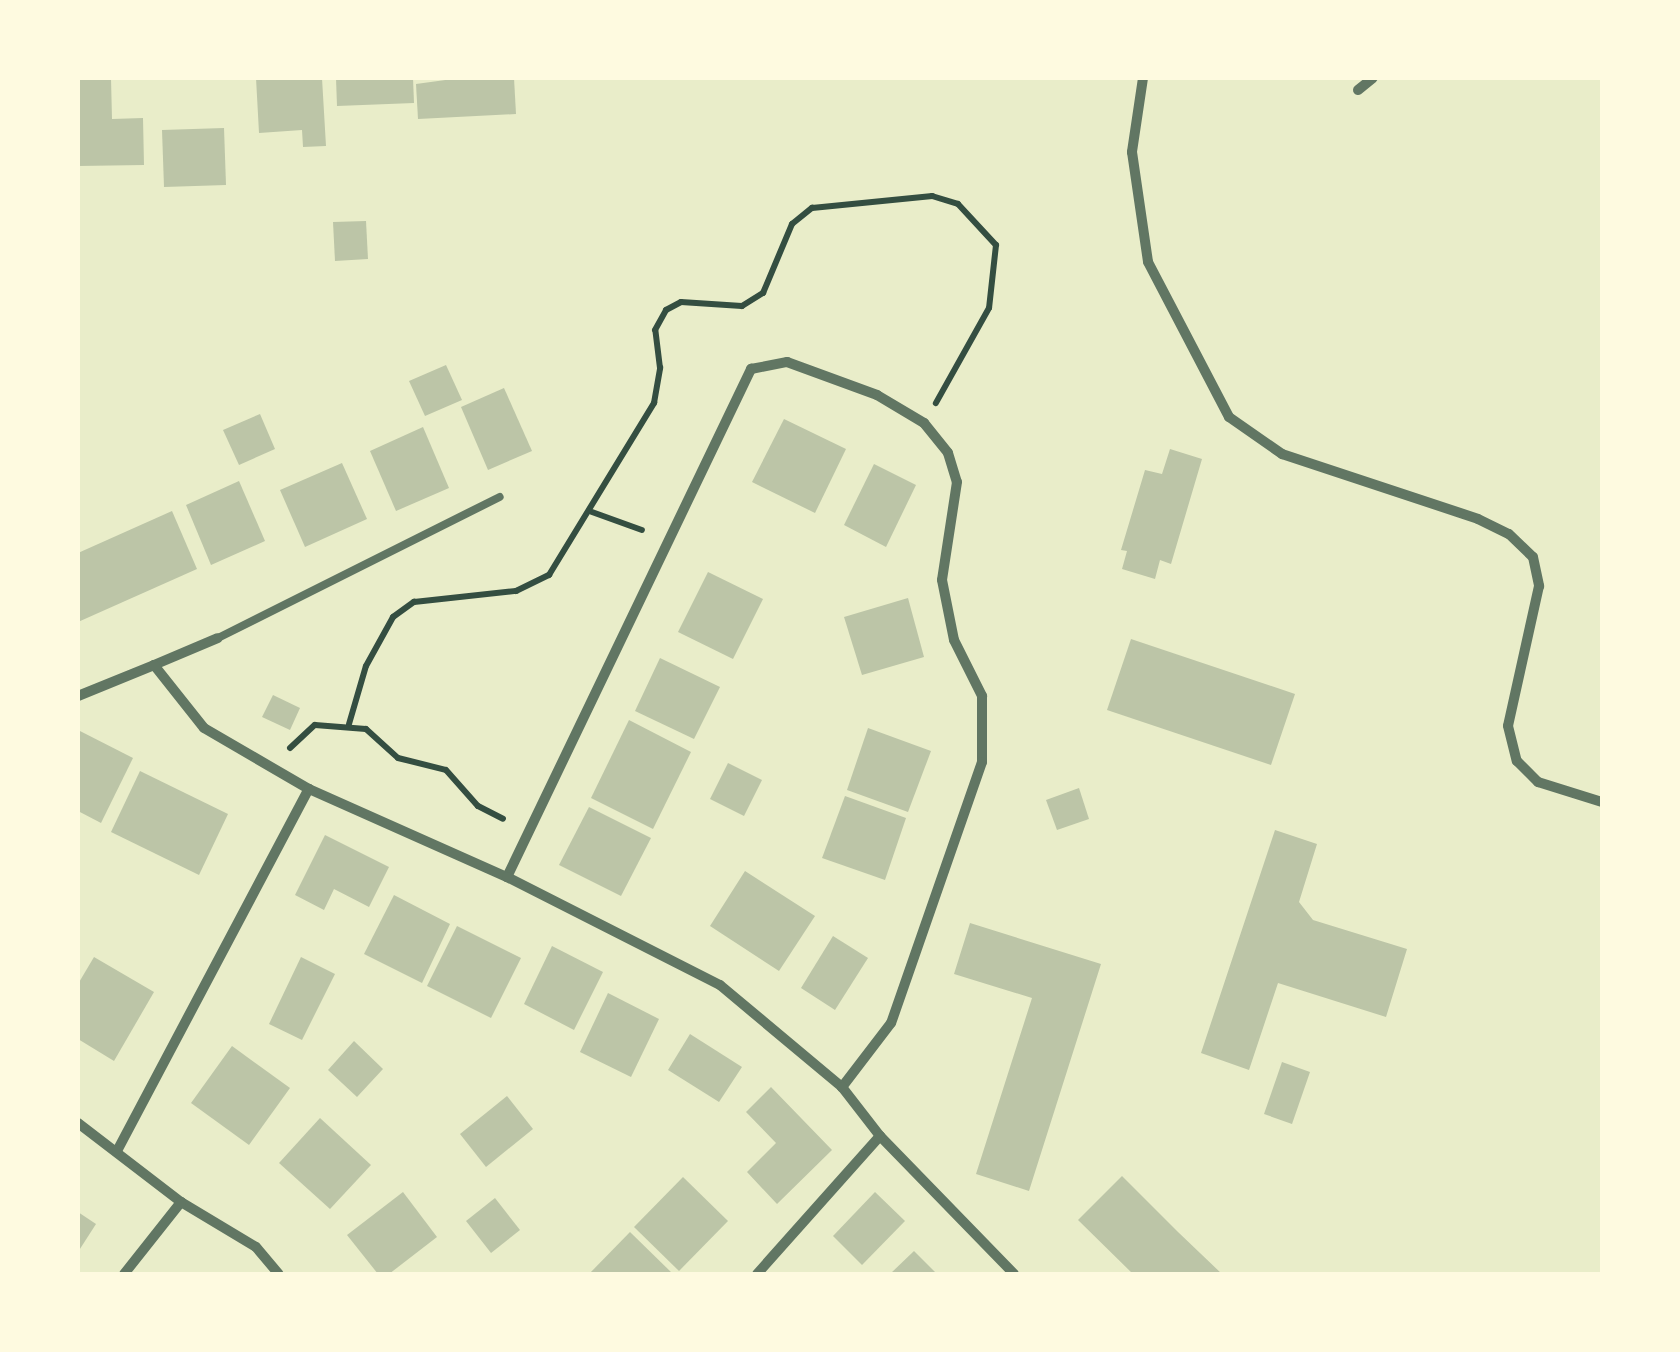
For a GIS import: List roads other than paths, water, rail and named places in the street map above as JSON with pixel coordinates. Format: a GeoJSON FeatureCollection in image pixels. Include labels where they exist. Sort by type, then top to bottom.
{"type":"FeatureCollection","features":[{"type":"Feature","properties":{"kind":"street"},"geometry":{"type":"LineString","coordinates":[[1143,78],[1132,152],[1148,262],[1229,417],[1282,454],[1478,519],[1509,534],[1532,557],[1539,586],[1508,726],[1517,761],[1538,782],[1602,802]]}},
{"type":"Feature","properties":{"kind":"street"},"geometry":{"type":"LineString","coordinates":[[1358,90],[1373,78]]}},
{"type":"Feature","properties":{"kind":"street"},"geometry":{"type":"LineString","coordinates":[[508,877],[751,369],[786,362],[877,395],[924,423],[948,453],[957,482],[942,580],[954,640],[982,696],[982,762],[891,1023],[842,1087]]}},
{"type":"Feature","properties":{"kind":"street"},"geometry":{"type":"LineString","coordinates":[[78,696],[218,638]]}},
{"type":"Feature","properties":{"kind":"street"},"geometry":{"type":"LineString","coordinates":[[154,665],[204,728],[308,789],[508,877],[720,985],[842,1087],[880,1136],[1014,1274]]}},
{"type":"Feature","properties":{"kind":"street"},"geometry":{"type":"LineString","coordinates":[[118,1152],[308,789]]}},
{"type":"Feature","properties":{"kind":"street"},"geometry":{"type":"LineString","coordinates":[[78,1124],[181,1202],[256,1247],[279,1274]]}},
{"type":"Feature","properties":{"kind":"street"},"geometry":{"type":"LineString","coordinates":[[756,1274],[880,1136]]}},
{"type":"Feature","properties":{"kind":"street"},"geometry":{"type":"LineString","coordinates":[[124,1274],[181,1202]]}},
{"type":"Feature","properties":{"kind":"lane"},"geometry":{"type":"LineString","coordinates":[[218,638],[500,497]]}}]}
